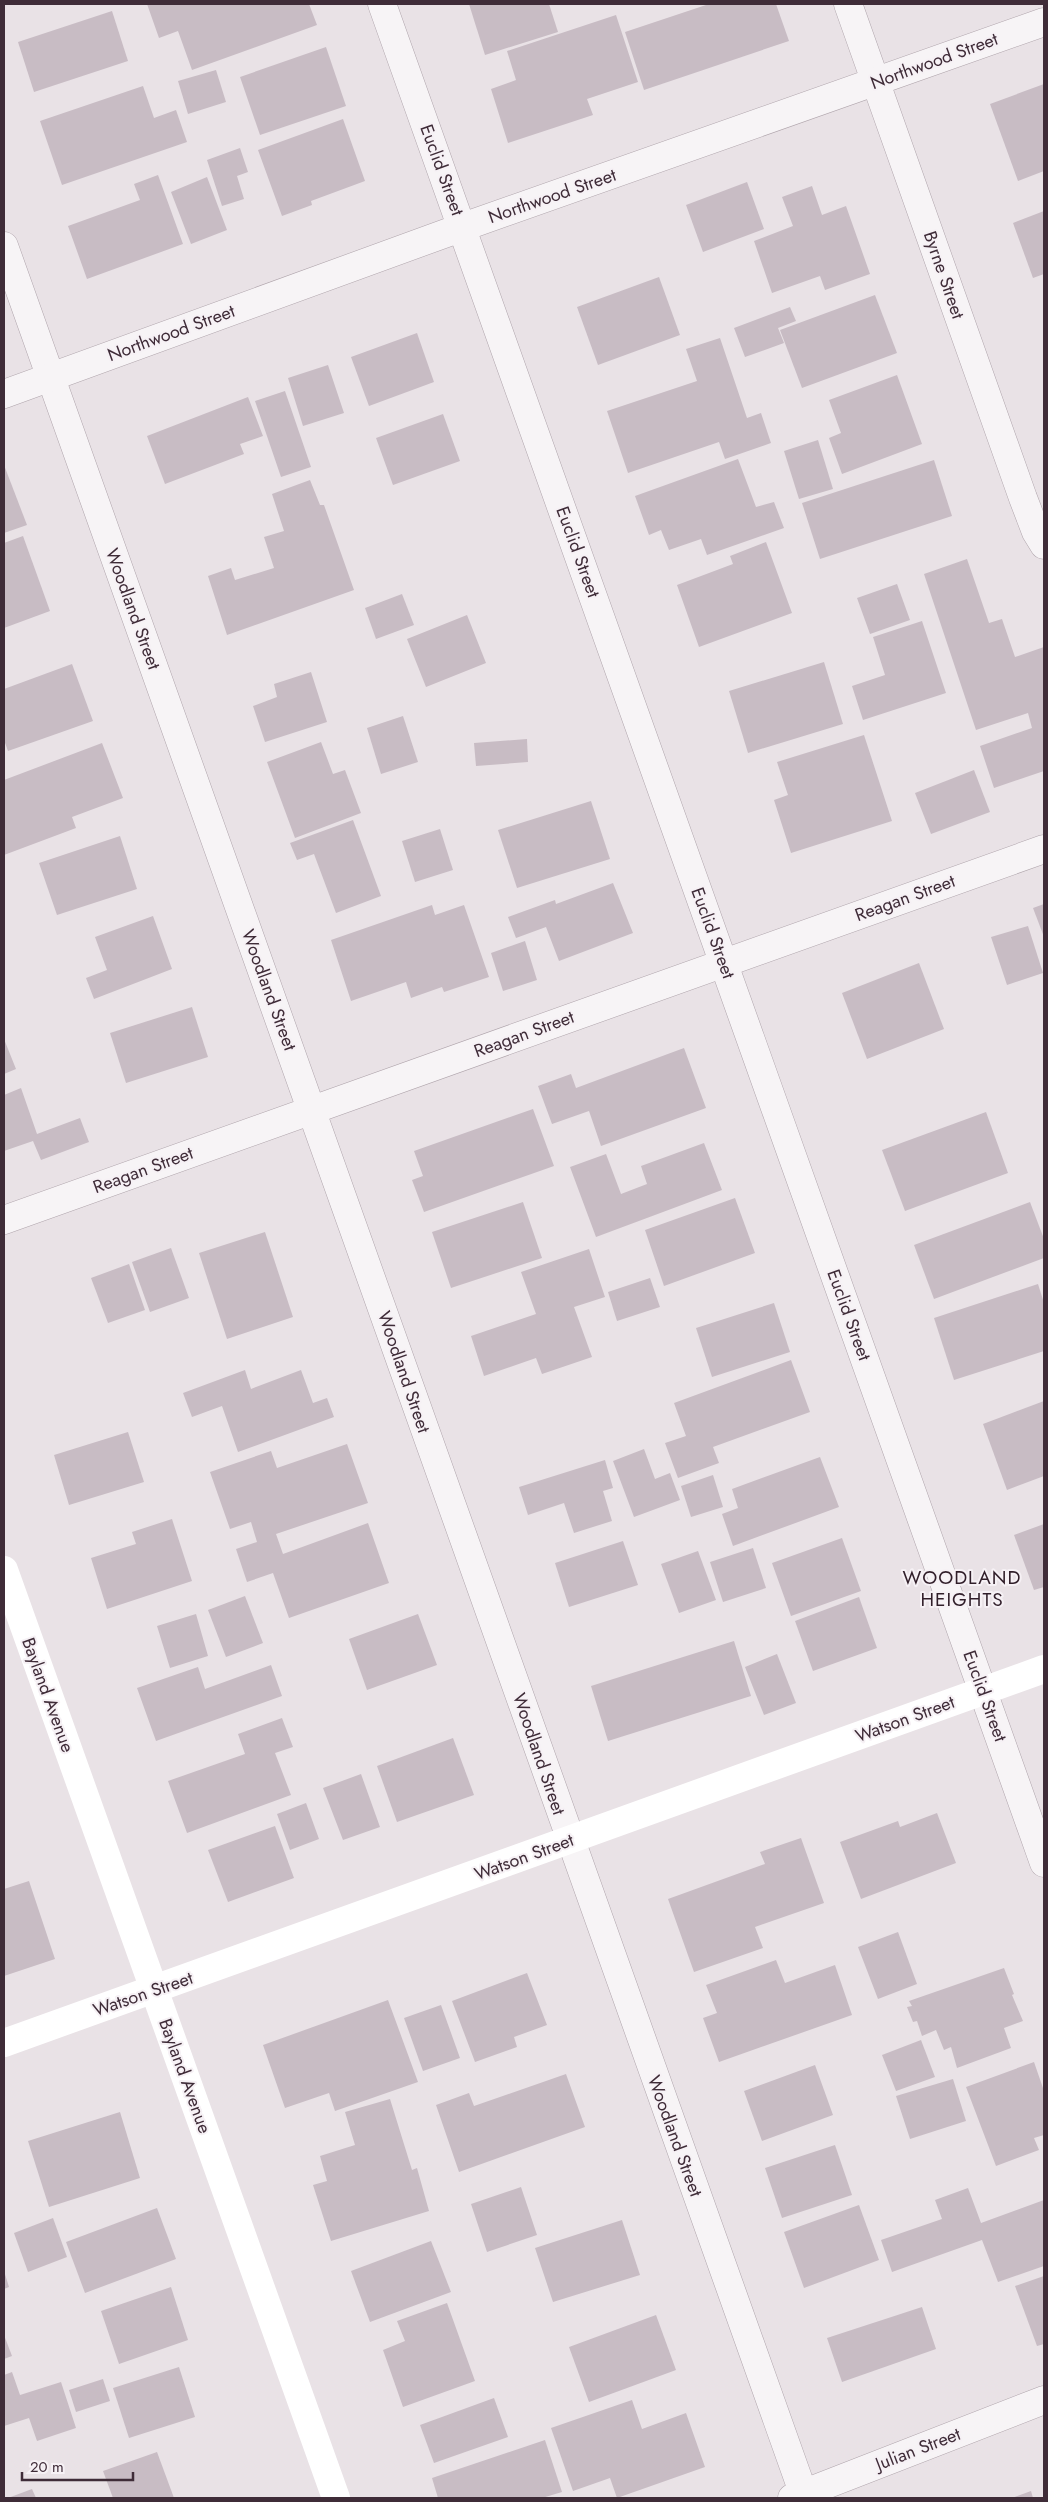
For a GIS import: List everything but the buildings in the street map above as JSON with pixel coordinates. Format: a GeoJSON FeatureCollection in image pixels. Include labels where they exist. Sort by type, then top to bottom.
{"type":"FeatureCollection","features":[{"type":"Feature","properties":{"kind":"street","name":"Euclid Street"},"geometry":{"type":"LineString","coordinates":[[382,4],[1044,1863]]}},
{"type":"Feature","properties":{"kind":"street","name":"Byrne Street"},"geometry":{"type":"LineString","coordinates":[[848,4],[1022,498],[1036,532],[1044,545]]}},
{"type":"Feature","properties":{"kind":"street","name":"Northwood Street"},"geometry":{"type":"LineString","coordinates":[[4,394],[463,227],[1044,22]]}},
{"type":"Feature","properties":{"kind":"street","name":"Woodland Street"},"geometry":{"type":"LineString","coordinates":[[4,246],[312,1110],[800,2497]]}},
{"type":"Feature","properties":{"kind":"street","name":"Reagan Street"},"geometry":{"type":"LineString","coordinates":[[4,1220],[1044,849]]}},
{"type":"Feature","properties":{"kind":"street","name":"Bayland Avenue"},"geometry":{"type":"LineString","coordinates":[[4,1570],[336,2498]]}},
{"type":"Feature","properties":{"kind":"street","name":"Watson Street"},"geometry":{"type":"LineString","coordinates":[[4,2043],[154,1991],[1044,1670]]}},
{"type":"Feature","properties":{"kind":"street","name":"Julian Street"},"geometry":{"type":"LineString","coordinates":[[800,2497],[1044,2400]]}},
{"type":"Feature","properties":{"kind":"district","name":"WOODLAND HEIGHTS"},"geometry":{"type":"Point","coordinates":[962,1588]}}]}
